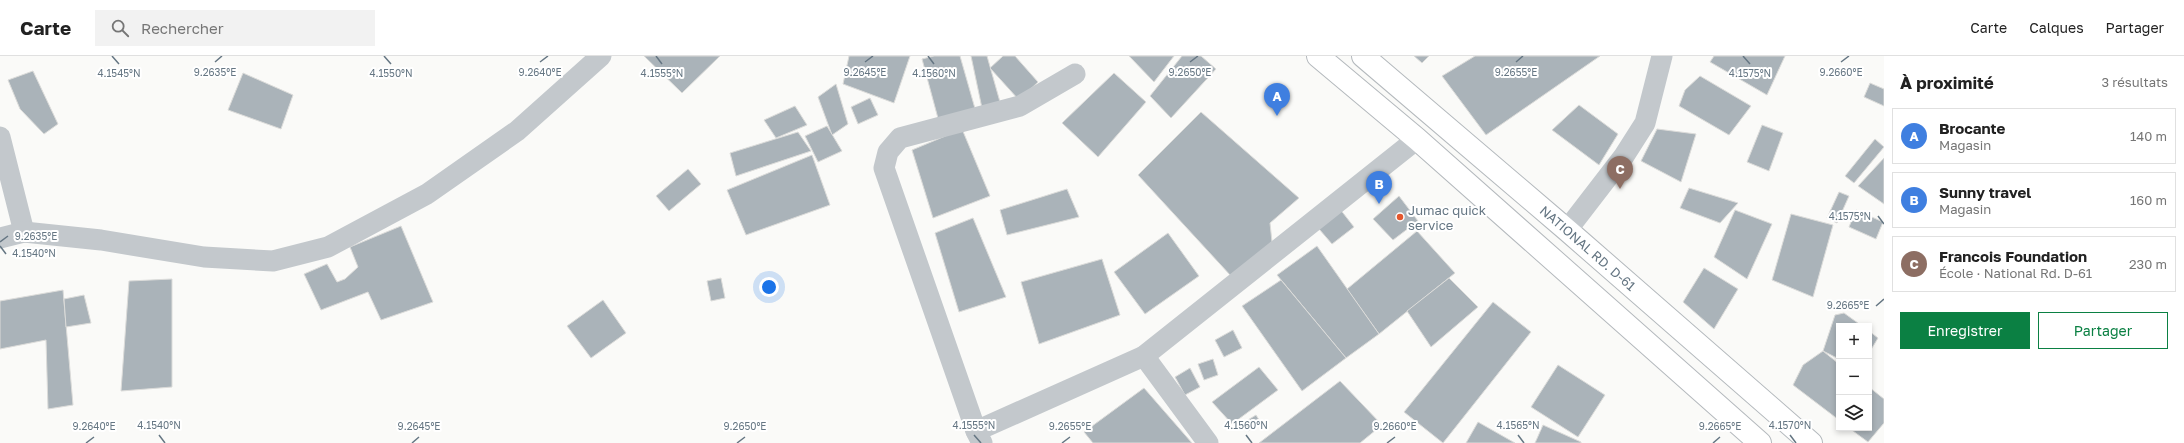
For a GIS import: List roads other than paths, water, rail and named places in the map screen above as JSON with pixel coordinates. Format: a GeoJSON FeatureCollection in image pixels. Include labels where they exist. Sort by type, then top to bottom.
{"type":"FeatureCollection","features":[{"type":"Feature","properties":{"kind":"highway"},"geometry":{"type":"LineString","coordinates":[[1318,56],[1417,139],[1760,443]]}},
{"type":"Feature","properties":{"kind":"highway","name":"NATIONAL RD. D-61"},"geometry":{"type":"LineString","coordinates":[[1363,56],[1567,230],[1812,443]]}},
{"type":"Feature","properties":{"kind":"street"},"geometry":{"type":"LineString","coordinates":[[0,238],[24,232],[101,240],[204,257],[273,261],[328,247],[426,194],[517,131],[601,56]]}},
{"type":"Feature","properties":{"kind":"street"},"geometry":{"type":"LineString","coordinates":[[1567,230],[1624,156],[1645,123],[1662,56]]}},
{"type":"Feature","properties":{"kind":"street"},"geometry":{"type":"LineString","coordinates":[[1075,74],[1020,106],[900,138],[888,152],[884,168],[979,437],[1144,356],[1417,139]]}},
{"type":"Feature","properties":{"kind":"street"},"geometry":{"type":"LineString","coordinates":[[0,137],[24,232]]}},
{"type":"Feature","properties":{"kind":"street"},"geometry":{"type":"LineString","coordinates":[[1144,356],[1208,443]]}},
{"type":"Feature","properties":{"kind":"place","name":"Brocante"},"geometry":{"type":"Point","coordinates":[1277,116]}},
{"type":"Feature","properties":{"kind":"place","name":"Francois Foundation"},"geometry":{"type":"Point","coordinates":[1620,189]}},
{"type":"Feature","properties":{"kind":"place","name":"Sunny travel"},"geometry":{"type":"Point","coordinates":[1379,204]}},
{"type":"Feature","properties":{"kind":"place","name":"Jumac quick service"},"geometry":{"type":"Point","coordinates":[1400,217]}}]}
